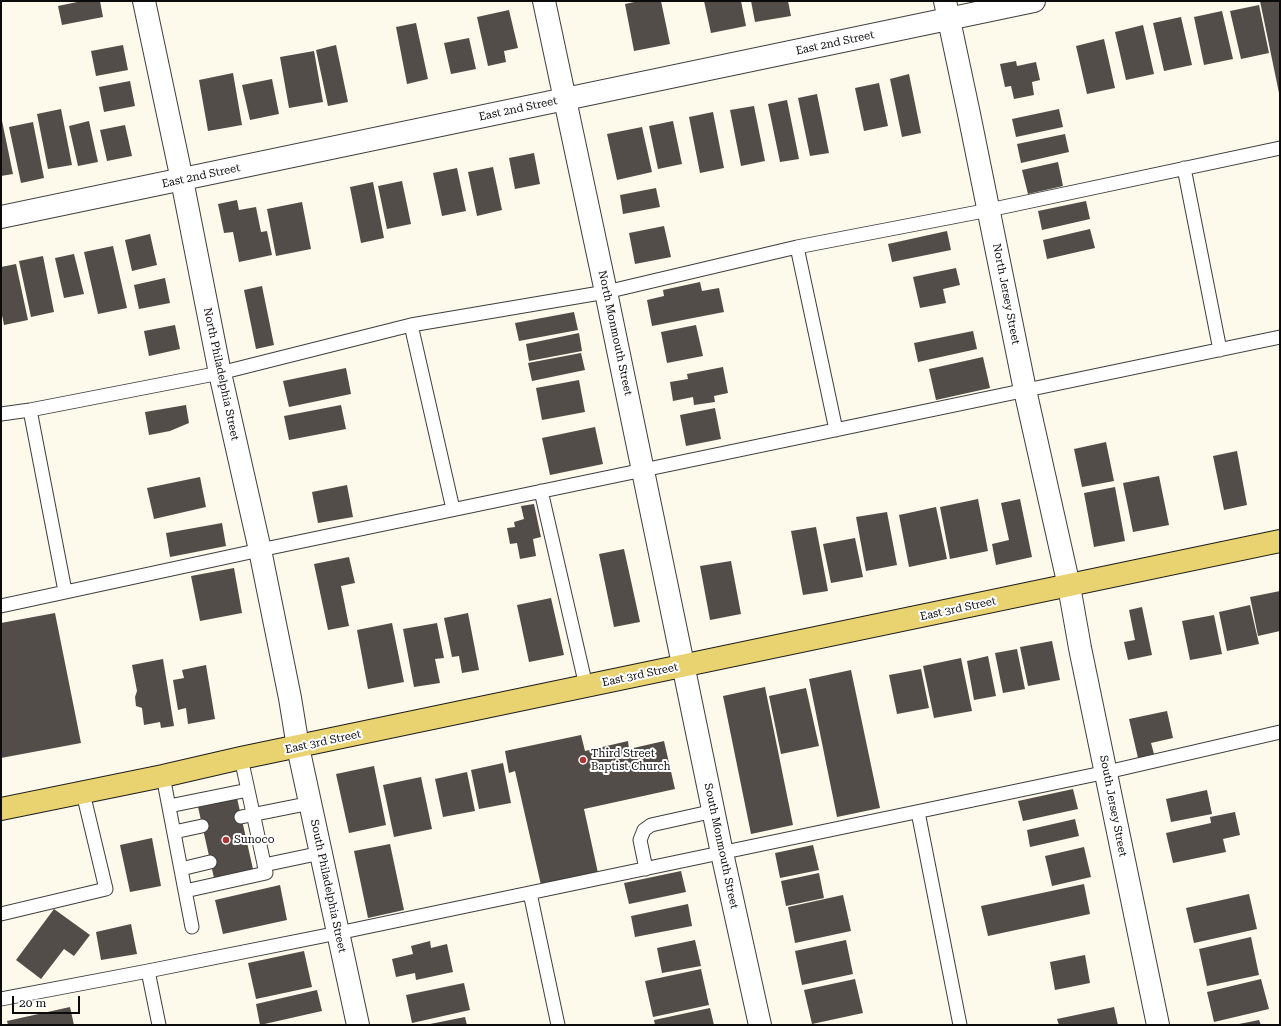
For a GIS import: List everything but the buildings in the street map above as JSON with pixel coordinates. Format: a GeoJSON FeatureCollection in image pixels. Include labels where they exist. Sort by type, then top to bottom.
{"type":"FeatureCollection","features":[{"type":"Feature","properties":{"kind":"main road","name":"East 3rd Street"},"geometry":{"type":"LineString","coordinates":[[1,809],[1280,541]]}},
{"type":"Feature","properties":{"kind":"street","name":"North Philadelphia Street"},"geometry":{"type":"LineString","coordinates":[[144,1],[182,180],[220,373],[260,550],[290,698],[298,747]]}},
{"type":"Feature","properties":{"kind":"street","name":"North Monmouth Street"},"geometry":{"type":"LineString","coordinates":[[544,1],[684,666]]}},
{"type":"Feature","properties":{"kind":"street","name":"East 2nd Street"},"geometry":{"type":"LineString","coordinates":[[1,217],[564,99],[946,10],[1034,1]]}},
{"type":"Feature","properties":{"kind":"street","name":"North Jersey Street"},"geometry":{"type":"LineString","coordinates":[[946,10],[989,210],[1025,390],[1069,586]]}},
{"type":"Feature","properties":{"kind":"street","name":"South Jersey Street"},"geometry":{"type":"LineString","coordinates":[[1069,586],[1080,648],[1107,772],[1138,932],[1158,1025]]}},
{"type":"Feature","properties":{"kind":"street","name":"South Monmouth Street"},"geometry":{"type":"LineString","coordinates":[[684,666],[722,853],[760,1025]]}},
{"type":"Feature","properties":{"kind":"street","name":"South Philadelphia Street"},"geometry":{"type":"LineString","coordinates":[[298,747],[358,1025]]}},
{"type":"Feature","properties":{"kind":"lane"},"geometry":{"type":"LineString","coordinates":[[1,414],[30,410],[220,373],[411,325],[606,292],[797,247],[989,210],[1280,148]]}},
{"type":"Feature","properties":{"kind":"lane"},"geometry":{"type":"LineString","coordinates":[[1184,168],[1220,350]]}},
{"type":"Feature","properties":{"kind":"lane"},"geometry":{"type":"LineString","coordinates":[[797,247],[836,430]]}},
{"type":"Feature","properties":{"kind":"lane"},"geometry":{"type":"LineString","coordinates":[[411,325],[453,510]]}},
{"type":"Feature","properties":{"kind":"lane"},"geometry":{"type":"LineString","coordinates":[[1,606],[65,591],[1280,337]]}},
{"type":"Feature","properties":{"kind":"lane"},"geometry":{"type":"LineString","coordinates":[[30,410],[65,591]]}},
{"type":"Feature","properties":{"kind":"lane"},"geometry":{"type":"LineString","coordinates":[[541,491],[586,686]]}},
{"type":"Feature","properties":{"kind":"lane"},"geometry":{"type":"LineString","coordinates":[[1,999],[338,934],[1107,772],[1280,732]]}},
{"type":"Feature","properties":{"kind":"lane"},"geometry":{"type":"LineString","coordinates":[[185,891],[266,874],[264,865],[255,853],[247,816],[248,790],[241,758]]}},
{"type":"Feature","properties":{"kind":"lane"},"geometry":{"type":"LineString","coordinates":[[163,776],[192,927]]}},
{"type":"Feature","properties":{"kind":"lane"},"geometry":{"type":"LineString","coordinates":[[169,806],[248,790]]}},
{"type":"Feature","properties":{"kind":"lane"},"geometry":{"type":"LineString","coordinates":[[1,914],[106,889],[83,793]]}},
{"type":"Feature","properties":{"kind":"lane"},"geometry":{"type":"LineString","coordinates":[[247,816],[311,802]]}},
{"type":"Feature","properties":{"kind":"lane"},"geometry":{"type":"LineString","coordinates":[[646,869],[640,840],[644,830],[651,824],[714,811]]}},
{"type":"Feature","properties":{"kind":"lane"},"geometry":{"type":"LineString","coordinates":[[918,812],[960,1025]]}},
{"type":"Feature","properties":{"kind":"lane"},"geometry":{"type":"LineString","coordinates":[[174,832],[202,826]]}},
{"type":"Feature","properties":{"kind":"lane"},"geometry":{"type":"LineString","coordinates":[[264,865],[321,853]]}},
{"type":"Feature","properties":{"kind":"lane"},"geometry":{"type":"LineString","coordinates":[[181,869],[210,862]]}},
{"type":"Feature","properties":{"kind":"lane"},"geometry":{"type":"LineString","coordinates":[[530,893],[558,1025]]}},
{"type":"Feature","properties":{"kind":"lane"},"geometry":{"type":"LineString","coordinates":[[148,971],[159,1025]]}},
{"type":"Feature","properties":{"kind":"place","name":"Third Street Baptist Church"},"geometry":{"type":"Point","coordinates":[583,760]}},
{"type":"Feature","properties":{"kind":"place","name":"Sunoco"},"geometry":{"type":"Point","coordinates":[226,840]}}]}
